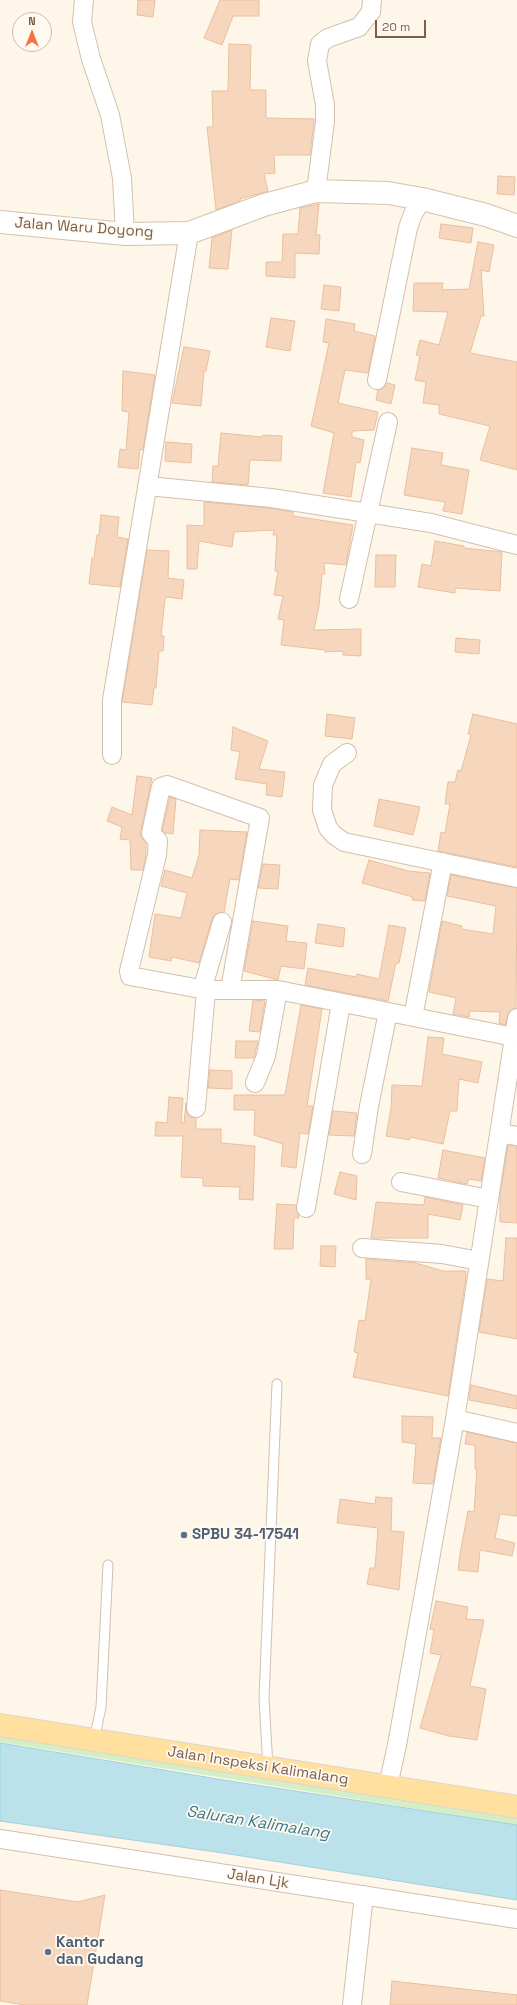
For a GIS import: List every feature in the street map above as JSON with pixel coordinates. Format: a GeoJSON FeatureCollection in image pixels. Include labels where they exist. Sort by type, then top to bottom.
{"type":"FeatureCollection","features":[{"type":"Feature","properties":{"kind":"main road","name":"Jalan Inspeksi Kalimalang"},"geometry":{"type":"LineString","coordinates":[[0,1725],[94,1741],[517,1806]]}},
{"type":"Feature","properties":{"kind":"street"},"geometry":{"type":"LineString","coordinates":[[84,0],[82,22],[91,59],[110,115],[122,178],[125,234]]}},
{"type":"Feature","properties":{"kind":"street"},"geometry":{"type":"LineString","coordinates":[[316,191],[325,104],[317,61],[320,44],[328,38],[359,27],[371,12],[372,0]]}},
{"type":"Feature","properties":{"kind":"street","name":"Jalan Waru Doyong"},"geometry":{"type":"LineString","coordinates":[[0,222],[125,234],[189,233],[264,205],[316,191],[388,193],[422,199],[486,215],[517,226]]}},
{"type":"Feature","properties":{"kind":"street"},"geometry":{"type":"LineString","coordinates":[[377,380],[408,228],[413,214],[422,199]]}},
{"type":"Feature","properties":{"kind":"street"},"geometry":{"type":"LineString","coordinates":[[112,755],[112,700],[189,233]]}},
{"type":"Feature","properties":{"kind":"street"},"geometry":{"type":"LineString","coordinates":[[349,599],[388,422]]}},
{"type":"Feature","properties":{"kind":"street"},"geometry":{"type":"LineString","coordinates":[[148,486],[271,498],[431,523],[517,545]]}},
{"type":"Feature","properties":{"kind":"street"},"geometry":{"type":"LineString","coordinates":[[347,753],[332,764],[323,786],[322,810],[328,828],[334,835],[344,842],[517,878]]}},
{"type":"Feature","properties":{"kind":"street"},"geometry":{"type":"LineString","coordinates":[[230,990],[260,818],[167,785],[161,787],[152,825],[151,833],[158,841],[157,855],[128,973],[131,976],[204,990],[230,990],[278,990],[514,1037]]}},
{"type":"Feature","properties":{"kind":"street"},"geometry":{"type":"LineString","coordinates":[[413,1017],[443,862]]}},
{"type":"Feature","properties":{"kind":"street"},"geometry":{"type":"LineString","coordinates":[[196,1108],[204,990],[222,922]]}},
{"type":"Feature","properties":{"kind":"street"},"geometry":{"type":"LineString","coordinates":[[255,1083],[266,1056],[278,990]]}},
{"type":"Feature","properties":{"kind":"street"},"geometry":{"type":"LineString","coordinates":[[306,1208],[341,1003]]}},
{"type":"Feature","properties":{"kind":"street"},"geometry":{"type":"LineString","coordinates":[[362,1154],[369,1106],[388,1012]]}},
{"type":"Feature","properties":{"kind":"street"},"geometry":{"type":"LineString","coordinates":[[388,1786],[397,1745],[455,1419],[517,1018]]}},
{"type":"Feature","properties":{"kind":"street"},"geometry":{"type":"LineString","coordinates":[[499,1133],[517,1136]]}},
{"type":"Feature","properties":{"kind":"street"},"geometry":{"type":"LineString","coordinates":[[401,1182],[489,1199]]}},
{"type":"Feature","properties":{"kind":"street"},"geometry":{"type":"LineString","coordinates":[[362,1248],[442,1254],[479,1261]]}},
{"type":"Feature","properties":{"kind":"street"},"geometry":{"type":"LineString","coordinates":[[455,1419],[517,1433]]}},
{"type":"Feature","properties":{"kind":"street","name":"Jalan Ljk"},"geometry":{"type":"LineString","coordinates":[[0,1839],[517,1919]]}},
{"type":"Feature","properties":{"kind":"street"},"geometry":{"type":"LineString","coordinates":[[352,2005],[364,1895]]}},
{"type":"Feature","properties":{"kind":"lane"},"geometry":{"type":"LineString","coordinates":[[268,1768],[264,1698],[277,1384]]}},
{"type":"Feature","properties":{"kind":"lane"},"geometry":{"type":"LineString","coordinates":[[94,1741],[101,1707],[108,1565]]}},
{"type":"Feature","properties":{"kind":"green space"},"geometry":{"type":"Polygon","coordinates":[[[0,1725],[517,1807],[517,1825],[0,1742],[0,1725]]]}},
{"type":"Feature","properties":{"kind":"water","name":"Saluran Kalimalang"},"geometry":{"type":"Polygon","coordinates":[[[0,1743],[230,1781],[517,1825],[517,1900],[223,1853],[0,1821],[0,1743]]]}},
{"type":"Feature","properties":{"kind":"building"},"geometry":{"type":"Polygon","coordinates":[[[138,0],[155,0],[153,17],[137,15],[138,0]]]}},
{"type":"Feature","properties":{"kind":"building"},"geometry":{"type":"Polygon","coordinates":[[[220,0],[259,0],[259,16],[233,16],[222,45],[204,38],[220,0]]]}},
{"type":"Feature","properties":{"kind":"building"},"geometry":{"type":"Polygon","coordinates":[[[229,44],[251,45],[250,90],[266,90],[266,118],[314,119],[314,121],[310,155],[274,155],[275,173],[264,174],[268,191],[240,199],[240,201],[216,210],[207,127],[213,127],[212,91],[228,91],[229,44]]]}},
{"type":"Feature","properties":{"kind":"building"},"geometry":{"type":"Polygon","coordinates":[[[498,176],[515,177],[514,195],[497,194],[498,176]]]}},
{"type":"Feature","properties":{"kind":"building"},"geometry":{"type":"Polygon","coordinates":[[[319,204],[316,235],[320,235],[319,254],[295,253],[295,278],[266,276],[266,262],[282,262],[283,234],[298,234],[300,208],[319,204]]]}},
{"type":"Feature","properties":{"kind":"building"},"geometry":{"type":"Polygon","coordinates":[[[441,224],[473,228],[471,243],[439,238],[441,224]]]}},
{"type":"Feature","properties":{"kind":"building"},"geometry":{"type":"Polygon","coordinates":[[[232,230],[228,269],[209,268],[212,238],[232,230]]]}},
{"type":"Feature","properties":{"kind":"building"},"geometry":{"type":"Polygon","coordinates":[[[478,242],[494,245],[489,272],[481,270],[484,316],[481,316],[470,353],[517,362],[517,470],[480,460],[490,426],[439,414],[439,405],[423,403],[426,382],[415,380],[420,356],[416,355],[420,340],[439,345],[448,312],[413,311],[414,283],[443,283],[442,290],[469,289],[478,242]]]}},
{"type":"Feature","properties":{"kind":"building"},"geometry":{"type":"Polygon","coordinates":[[[324,285],[341,287],[339,311],[321,309],[324,285]]]}},
{"type":"Feature","properties":{"kind":"building"},"geometry":{"type":"Polygon","coordinates":[[[271,318],[295,321],[290,351],[266,347],[271,318]]]}},
{"type":"Feature","properties":{"kind":"building"},"geometry":{"type":"Polygon","coordinates":[[[326,319],[355,324],[354,331],[375,336],[368,373],[345,370],[338,403],[378,412],[374,430],[352,431],[352,437],[364,440],[360,463],[356,462],[351,497],[323,493],[334,433],[311,426],[329,343],[323,342],[326,319]]]}},
{"type":"Feature","properties":{"kind":"building"},"geometry":{"type":"Polygon","coordinates":[[[184,347],[210,351],[206,371],[204,371],[201,406],[172,403],[184,347]]]}},
{"type":"Feature","properties":{"kind":"building"},"geometry":{"type":"Polygon","coordinates":[[[123,371],[155,375],[143,450],[140,449],[138,469],[118,467],[120,449],[126,450],[129,412],[122,411],[123,371]]]}},
{"type":"Feature","properties":{"kind":"building"},"geometry":{"type":"Polygon","coordinates":[[[387,383],[395,385],[391,404],[376,400],[378,390],[385,387],[387,383]]]}},
{"type":"Feature","properties":{"kind":"building"},"geometry":{"type":"Polygon","coordinates":[[[221,433],[262,437],[263,435],[282,436],[281,461],[250,460],[248,485],[212,482],[213,466],[218,466],[221,433]]]}},
{"type":"Feature","properties":{"kind":"building"},"geometry":{"type":"Polygon","coordinates":[[[166,442],[192,444],[191,463],[165,461],[166,442]]]}},
{"type":"Feature","properties":{"kind":"building"},"geometry":{"type":"Polygon","coordinates":[[[412,448],[443,453],[441,465],[469,470],[462,514],[443,511],[445,502],[404,495],[412,448]]]}},
{"type":"Feature","properties":{"kind":"building"},"geometry":{"type":"Polygon","coordinates":[[[204,502],[270,508],[293,512],[293,516],[353,525],[346,565],[324,563],[325,574],[322,574],[319,606],[314,630],[361,629],[361,656],[343,655],[343,651],[325,652],[325,650],[281,645],[284,620],[278,619],[283,596],[274,595],[278,571],[275,571],[277,535],[273,535],[274,530],[234,532],[232,547],[199,541],[197,569],[187,569],[187,525],[204,526],[204,502]]]}},
{"type":"Feature","properties":{"kind":"building"},"geometry":{"type":"Polygon","coordinates":[[[101,515],[119,517],[117,537],[128,539],[120,587],[89,584],[92,558],[94,558],[97,535],[99,535],[101,515]]]}},
{"type":"Feature","properties":{"kind":"building"},"geometry":{"type":"Polygon","coordinates":[[[435,541],[464,546],[464,548],[502,552],[500,591],[455,588],[455,593],[418,587],[422,564],[431,566],[435,541]]]}},
{"type":"Feature","properties":{"kind":"building"},"geometry":{"type":"Polygon","coordinates":[[[147,550],[169,551],[168,578],[184,580],[182,599],[167,597],[165,599],[161,636],[164,636],[163,651],[159,651],[156,688],[154,688],[152,705],[122,702],[147,550]]]}},
{"type":"Feature","properties":{"kind":"building"},"geometry":{"type":"Polygon","coordinates":[[[376,555],[396,555],[395,587],[375,587],[376,555]]]}},
{"type":"Feature","properties":{"kind":"building"},"geometry":{"type":"Polygon","coordinates":[[[456,638],[480,640],[479,654],[455,652],[456,638]]]}},
{"type":"Feature","properties":{"kind":"building"},"geometry":{"type":"Polygon","coordinates":[[[327,714],[355,718],[352,739],[325,736],[327,714]]]}},
{"type":"Feature","properties":{"kind":"building"},"geometry":{"type":"Polygon","coordinates":[[[473,714],[517,724],[517,867],[438,851],[441,832],[445,833],[450,804],[445,804],[448,782],[455,782],[458,770],[461,771],[471,735],[468,734],[473,714]]]}},
{"type":"Feature","properties":{"kind":"building"},"geometry":{"type":"Polygon","coordinates":[[[233,727],[268,741],[259,769],[285,772],[282,797],[266,795],[267,784],[235,779],[240,752],[231,750],[233,727]]]}},
{"type":"Feature","properties":{"kind":"building"},"geometry":{"type":"Polygon","coordinates":[[[137,776],[152,778],[141,831],[141,836],[146,844],[143,870],[131,870],[130,840],[120,839],[122,827],[107,821],[112,807],[132,815],[137,776]]]}},
{"type":"Feature","properties":{"kind":"building"},"geometry":{"type":"Polygon","coordinates":[[[170,797],[176,799],[173,834],[165,833],[162,830],[170,797]]]}},
{"type":"Feature","properties":{"kind":"building"},"geometry":{"type":"Polygon","coordinates":[[[379,799],[420,807],[413,835],[374,826],[379,799]]]}},
{"type":"Feature","properties":{"kind":"building"},"geometry":{"type":"Polygon","coordinates":[[[200,830],[247,832],[239,880],[230,879],[224,912],[215,914],[212,919],[199,963],[172,957],[171,961],[149,957],[155,914],[181,918],[187,893],[161,886],[165,870],[192,878],[199,855],[200,830]]]}},
{"type":"Feature","properties":{"kind":"building"},"geometry":{"type":"Polygon","coordinates":[[[369,860],[408,871],[430,873],[425,901],[412,900],[413,897],[362,883],[369,860]]]}},
{"type":"Feature","properties":{"kind":"building"},"geometry":{"type":"Polygon","coordinates":[[[263,864],[280,865],[278,889],[258,888],[263,864]]]}},
{"type":"Feature","properties":{"kind":"building"},"geometry":{"type":"Polygon","coordinates":[[[451,875],[517,888],[516,1008],[509,1012],[505,1025],[499,1023],[500,1012],[470,1011],[469,1017],[453,1014],[456,998],[429,992],[442,921],[462,926],[461,929],[493,934],[496,906],[447,896],[451,875]]]}},
{"type":"Feature","properties":{"kind":"building"},"geometry":{"type":"Polygon","coordinates":[[[253,921],[288,926],[286,941],[307,943],[304,969],[281,966],[278,980],[244,971],[253,921]]]}},
{"type":"Feature","properties":{"kind":"building"},"geometry":{"type":"Polygon","coordinates":[[[318,924],[345,928],[343,947],[315,943],[318,924]]]}},
{"type":"Feature","properties":{"kind":"building"},"geometry":{"type":"Polygon","coordinates":[[[389,925],[406,928],[399,963],[396,963],[388,1001],[305,985],[308,968],[356,977],[357,974],[379,979],[389,925]]]}},
{"type":"Feature","properties":{"kind":"building"},"geometry":{"type":"Polygon","coordinates":[[[253,1000],[265,1001],[260,1032],[249,1031],[253,1000]]]}},
{"type":"Feature","properties":{"kind":"building"},"geometry":{"type":"Polygon","coordinates":[[[301,1005],[322,1009],[307,1106],[313,1106],[308,1134],[300,1133],[296,1168],[281,1166],[283,1144],[254,1135],[255,1110],[234,1110],[234,1095],[285,1095],[301,1005]]]}},
{"type":"Feature","properties":{"kind":"building"},"geometry":{"type":"Polygon","coordinates":[[[428,1037],[444,1038],[442,1054],[482,1062],[478,1083],[459,1079],[457,1111],[450,1111],[443,1144],[410,1137],[410,1140],[386,1136],[391,1109],[392,1085],[422,1086],[428,1037]]]}},
{"type":"Feature","properties":{"kind":"building"},"geometry":{"type":"Polygon","coordinates":[[[236,1041],[258,1041],[254,1058],[235,1058],[236,1041]]]}},
{"type":"Feature","properties":{"kind":"building"},"geometry":{"type":"Polygon","coordinates":[[[210,1070],[232,1071],[232,1089],[208,1088],[210,1070]]]}},
{"type":"Feature","properties":{"kind":"building"},"geometry":{"type":"Polygon","coordinates":[[[169,1097],[183,1098],[181,1123],[184,1123],[186,1103],[187,1113],[190,1117],[196,1118],[196,1129],[221,1129],[221,1143],[255,1146],[253,1200],[239,1199],[240,1187],[203,1186],[203,1178],[181,1177],[183,1136],[155,1136],[156,1122],[167,1123],[169,1097]]]}},
{"type":"Feature","properties":{"kind":"building"},"geometry":{"type":"Polygon","coordinates":[[[333,1111],[357,1113],[354,1136],[329,1135],[333,1111]]]}},
{"type":"Feature","properties":{"kind":"building"},"geometry":{"type":"Polygon","coordinates":[[[508,1145],[517,1146],[517,1223],[500,1222],[500,1194],[508,1145]]]}},
{"type":"Feature","properties":{"kind":"building"},"geometry":{"type":"Polygon","coordinates":[[[443,1150],[485,1158],[481,1181],[469,1179],[467,1184],[438,1178],[443,1150]]]}},
{"type":"Feature","properties":{"kind":"building"},"geometry":{"type":"Polygon","coordinates":[[[340,1172],[357,1176],[356,1200],[334,1194],[340,1172]]]}},
{"type":"Feature","properties":{"kind":"building"},"geometry":{"type":"Polygon","coordinates":[[[425,1197],[463,1205],[460,1220],[428,1214],[428,1238],[371,1238],[376,1202],[424,1205],[425,1197]]]}},
{"type":"Feature","properties":{"kind":"building"},"geometry":{"type":"Polygon","coordinates":[[[277,1204],[296,1205],[299,1218],[294,1218],[293,1249],[274,1249],[277,1204]]]}},
{"type":"Feature","properties":{"kind":"building"},"geometry":{"type":"Polygon","coordinates":[[[506,1238],[517,1238],[517,1339],[479,1332],[487,1279],[503,1281],[506,1238]]]}},
{"type":"Feature","properties":{"kind":"building"},"geometry":{"type":"Polygon","coordinates":[[[321,1246],[336,1246],[335,1267],[320,1266],[321,1246]]]}},
{"type":"Feature","properties":{"kind":"building"},"geometry":{"type":"Polygon","coordinates":[[[366,1259],[416,1263],[443,1271],[466,1271],[448,1396],[353,1377],[358,1353],[354,1352],[359,1320],[365,1321],[371,1279],[366,1279],[366,1259]]]}},
{"type":"Feature","properties":{"kind":"building"},"geometry":{"type":"Polygon","coordinates":[[[471,1385],[517,1396],[517,1409],[469,1400],[471,1385]]]}},
{"type":"Feature","properties":{"kind":"building"},"geometry":{"type":"Polygon","coordinates":[[[402,1416],[433,1417],[432,1438],[441,1438],[433,1484],[413,1483],[416,1444],[402,1442],[402,1416]]]}},
{"type":"Feature","properties":{"kind":"building"},"geometry":{"type":"Polygon","coordinates":[[[467,1432],[517,1443],[517,1516],[500,1514],[495,1538],[515,1543],[512,1556],[480,1550],[478,1572],[458,1570],[468,1511],[474,1512],[477,1469],[475,1469],[475,1445],[465,1444],[467,1432]]]}},
{"type":"Feature","properties":{"kind":"building"},"geometry":{"type":"Polygon","coordinates":[[[376,1497],[392,1498],[391,1531],[404,1532],[399,1590],[367,1584],[370,1568],[375,1568],[378,1528],[337,1523],[340,1499],[375,1504],[376,1497]]]}},
{"type":"Feature","properties":{"kind":"building"},"geometry":{"type":"Polygon","coordinates":[[[436,1601],[468,1607],[466,1619],[484,1620],[470,1686],[486,1689],[477,1740],[449,1736],[420,1728],[441,1655],[430,1653],[434,1630],[430,1629],[436,1601]]]}},
{"type":"Feature","properties":{"kind":"building","name":"Kantor dan Gudang"},"geometry":{"type":"Polygon","coordinates":[[[0,1890],[78,1902],[105,1895],[87,2005],[25,2005],[0,2001],[0,1890]]]}},
{"type":"Feature","properties":{"kind":"building"},"geometry":{"type":"Polygon","coordinates":[[[392,1981],[517,1995],[517,2005],[390,2005],[392,1981]]]}},
{"type":"Feature","properties":{"kind":"place","name":"SPBU 34-17541"},"geometry":{"type":"Point","coordinates":[184,1535]}},
{"type":"Feature","properties":{"kind":"place","name":"Kantor dan Gudang"},"geometry":{"type":"Point","coordinates":[48,1952]}}]}
